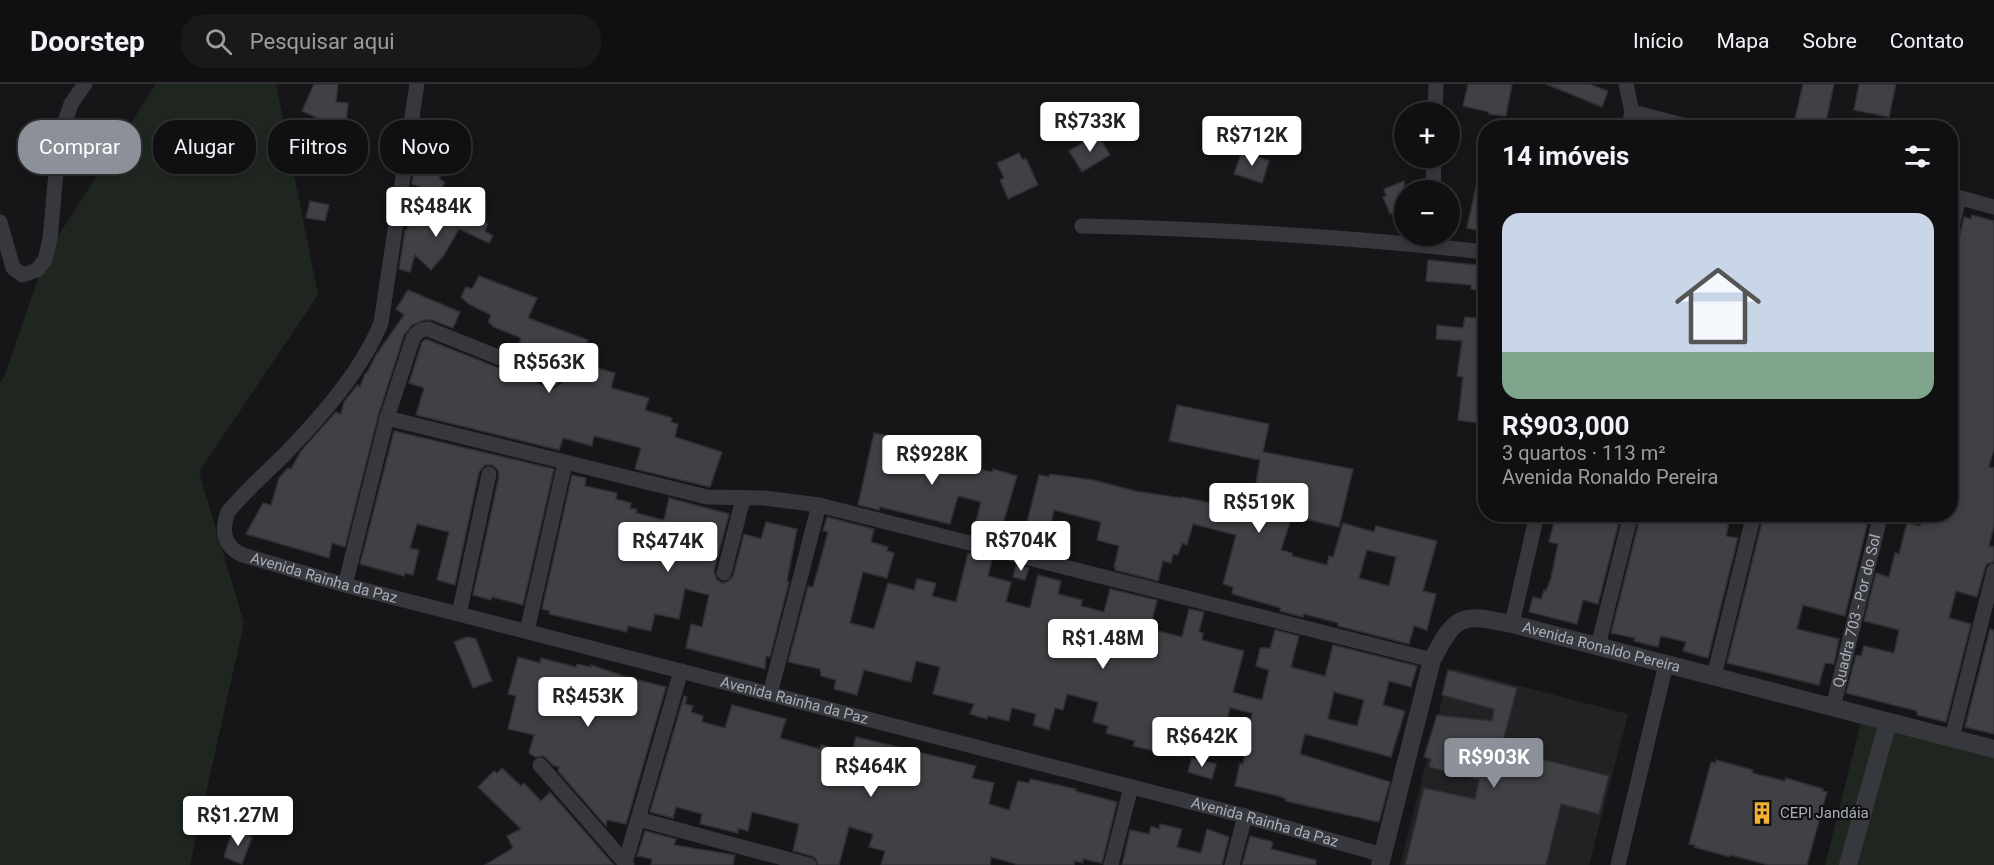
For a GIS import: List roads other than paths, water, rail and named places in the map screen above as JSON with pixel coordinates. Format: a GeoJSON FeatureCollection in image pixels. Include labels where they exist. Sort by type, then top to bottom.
{"type":"FeatureCollection","features":[{"type":"Feature","properties":{"kind":"street"},"geometry":{"type":"LineString","coordinates":[[0,222],[13,267],[23,275],[29,275],[38,270],[45,260],[50,239],[59,139],[71,104],[85,84]]}},
{"type":"Feature","properties":{"kind":"street","name":"Avenida Rainha da Paz"},"geometry":{"type":"LineString","coordinates":[[417,84],[381,323],[360,364],[318,418],[228,512],[224,522],[226,540],[234,550],[243,555],[345,585],[1245,816],[1382,860]]}},
{"type":"Feature","properties":{"kind":"street"},"geometry":{"type":"LineString","coordinates":[[1435,102],[1436,84]]}},
{"type":"Feature","properties":{"kind":"street"},"geometry":{"type":"LineString","coordinates":[[1626,84],[1632,111],[1630,120]]}},
{"type":"Feature","properties":{"kind":"street"},"geometry":{"type":"LineString","coordinates":[[1632,111],[1665,120]]}},
{"type":"Feature","properties":{"kind":"street"},"geometry":{"type":"LineString","coordinates":[[1958,198],[1994,207]]}},
{"type":"Feature","properties":{"kind":"street"},"geometry":{"type":"LineString","coordinates":[[1082,226],[1394,239]]}},
{"type":"Feature","properties":{"kind":"street"},"geometry":{"type":"LineString","coordinates":[[1456,246],[1478,251]]}},
{"type":"Feature","properties":{"kind":"street"},"geometry":{"type":"LineString","coordinates":[[345,585],[387,418],[413,338],[424,329],[429,329],[554,379]]}},
{"type":"Feature","properties":{"kind":"street"},"geometry":{"type":"LineString","coordinates":[[387,418],[707,497],[784,500],[819,505],[1432,660]]}},
{"type":"Feature","properties":{"kind":"street"},"geometry":{"type":"LineString","coordinates":[[527,631],[565,463]]}},
{"type":"Feature","properties":{"kind":"street"},"geometry":{"type":"LineString","coordinates":[[459,614],[489,474]]}},
{"type":"Feature","properties":{"kind":"street"},"geometry":{"type":"LineString","coordinates":[[724,573],[743,499]]}},
{"type":"Feature","properties":{"kind":"street"},"geometry":{"type":"LineString","coordinates":[[770,694],[819,505]]}},
{"type":"Feature","properties":{"kind":"street"},"geometry":{"type":"LineString","coordinates":[[1512,624],[1535,522]]}},
{"type":"Feature","properties":{"kind":"street"},"geometry":{"type":"LineString","coordinates":[[1598,646],[1629,522]]}},
{"type":"Feature","properties":{"kind":"street"},"geometry":{"type":"LineString","coordinates":[[1714,676],[1752,522]]}},
{"type":"Feature","properties":{"kind":"street","name":"Quadra 703 - Por do Sol"},"geometry":{"type":"LineString","coordinates":[[1833,707],[1879,522]]}},
{"type":"Feature","properties":{"kind":"street"},"geometry":{"type":"LineString","coordinates":[[1952,738],[1994,572]]}},
{"type":"Feature","properties":{"kind":"street","name":"Avenida Ronaldo Pereira"},"geometry":{"type":"LineString","coordinates":[[1382,860],[1432,660],[1445,635],[1464,619],[1476,617],[1512,624],[1994,749]]}},
{"type":"Feature","properties":{"kind":"street"},"geometry":{"type":"LineString","coordinates":[[1618,865],[1666,664]]}},
{"type":"Feature","properties":{"kind":"street"},"geometry":{"type":"LineString","coordinates":[[626,864],[681,671]]}},
{"type":"Feature","properties":{"kind":"street"},"geometry":{"type":"LineString","coordinates":[[1848,865],[1888,722]]}},
{"type":"Feature","properties":{"kind":"street"},"geometry":{"type":"LineString","coordinates":[[540,765],[626,864]]}},
{"type":"Feature","properties":{"kind":"street"},"geometry":{"type":"LineString","coordinates":[[1111,865],[1131,787]]}},
{"type":"Feature","properties":{"kind":"street"},"geometry":{"type":"LineString","coordinates":[[1232,865],[1245,816]]}},
{"type":"Feature","properties":{"kind":"street"},"geometry":{"type":"LineString","coordinates":[[638,819],[809,865]]}},
{"type":"Feature","properties":{"kind":"place","name":"CEPI Jandáia"},"geometry":{"type":"Point","coordinates":[1762,813]}}]}
